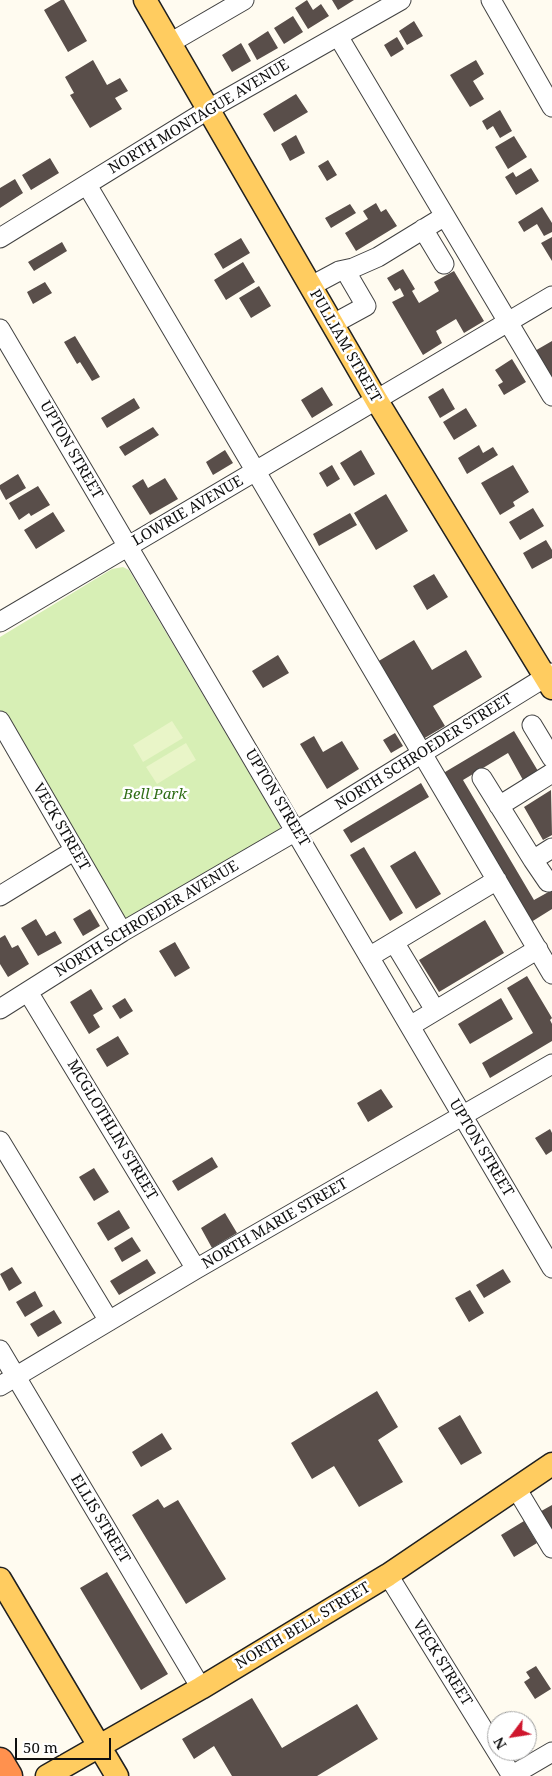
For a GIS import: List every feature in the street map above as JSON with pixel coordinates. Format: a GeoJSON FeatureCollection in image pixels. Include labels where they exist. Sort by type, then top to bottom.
{"type":"FeatureCollection","features":[{"type":"Feature","properties":{"kind":"highway"},"geometry":{"type":"LineString","coordinates":[[0,1761],[9,1776]]}},
{"type":"Feature","properties":{"kind":"main road","name":"PULLIAM STREET"},"geometry":{"type":"LineString","coordinates":[[145,0],[377,401],[550,679]]}},
{"type":"Feature","properties":{"kind":"main road","name":"NORTH BELL STREET"},"geometry":{"type":"LineString","coordinates":[[48,1776],[201,1688],[388,1575],[552,1464]]}},
{"type":"Feature","properties":{"kind":"main road"},"geometry":{"type":"LineString","coordinates":[[0,1579],[117,1776]]}},
{"type":"Feature","properties":{"kind":"street"},"geometry":{"type":"LineString","coordinates":[[170,43],[244,0]]}},
{"type":"Feature","properties":{"kind":"street","name":"NORTH MONTAGUE AVENUE"},"geometry":{"type":"LineString","coordinates":[[0,238],[209,109],[401,0]]}},
{"type":"Feature","properties":{"kind":"street"},"geometry":{"type":"LineString","coordinates":[[491,0],[552,106]]}},
{"type":"Feature","properties":{"kind":"street"},"geometry":{"type":"LineString","coordinates":[[338,36],[552,396]]}},
{"type":"Feature","properties":{"kind":"street"},"geometry":{"type":"LineString","coordinates":[[87,185],[497,880],[547,961],[435,1010],[410,1026]]}},
{"type":"Feature","properties":{"kind":"street"},"geometry":{"type":"LineString","coordinates":[[311,286],[339,271],[378,257],[445,216]]}},
{"type":"Feature","properties":{"kind":"street"},"geometry":{"type":"LineString","coordinates":[[423,229],[444,264]]}},
{"type":"Feature","properties":{"kind":"street"},"geometry":{"type":"LineString","coordinates":[[333,324],[366,306],[345,270]]}},
{"type":"Feature","properties":{"kind":"street","name":"LOWRIE AVENUE"},"geometry":{"type":"LineString","coordinates":[[0,622],[552,296]]}},
{"type":"Feature","properties":{"kind":"street","name":"UPTON STREET"},"geometry":{"type":"LineString","coordinates":[[0,329],[552,1268]]}},
{"type":"Feature","properties":{"kind":"street","name":"NORTH SCHROEDER STREET"},"geometry":{"type":"LineString","coordinates":[[296,831],[422,753],[550,679]]}},
{"type":"Feature","properties":{"kind":"street","name":"VECK STREET"},"geometry":{"type":"LineString","coordinates":[[0,721],[122,932]]}},
{"type":"Feature","properties":{"kind":"street"},"geometry":{"type":"LineString","coordinates":[[532,725],[552,758]]}},
{"type":"Feature","properties":{"kind":"street"},"geometry":{"type":"LineString","coordinates":[[499,806],[552,773]]}},
{"type":"Feature","properties":{"kind":"street"},"geometry":{"type":"LineString","coordinates":[[482,778],[548,882]]}},
{"type":"Feature","properties":{"kind":"street","name":"NORTH SCHROEDER AVENUE"},"geometry":{"type":"LineString","coordinates":[[0,1009],[122,932],[296,831]]}},
{"type":"Feature","properties":{"kind":"street"},"geometry":{"type":"LineString","coordinates":[[533,860],[552,848]]}},
{"type":"Feature","properties":{"kind":"street"},"geometry":{"type":"LineString","coordinates":[[0,896],[75,850]]}},
{"type":"Feature","properties":{"kind":"street"},"geometry":{"type":"LineString","coordinates":[[369,957],[497,880]]}},
{"type":"Feature","properties":{"kind":"street"},"geometry":{"type":"LineString","coordinates":[[394,942],[435,1010]]}},
{"type":"Feature","properties":{"kind":"street","name":"MCGLOTHLIN STREET"},"geometry":{"type":"LineString","coordinates":[[28,992],[196,1269]]}},
{"type":"Feature","properties":{"kind":"street","name":"NORTH MARIE STREET"},"geometry":{"type":"LineString","coordinates":[[0,1386],[196,1269],[552,1064]]}},
{"type":"Feature","properties":{"kind":"street"},"geometry":{"type":"LineString","coordinates":[[0,1141],[109,1321]]}},
{"type":"Feature","properties":{"kind":"street","name":"ELLIS STREET"},"geometry":{"type":"LineString","coordinates":[[0,1350],[201,1688]]}},
{"type":"Feature","properties":{"kind":"street"},"geometry":{"type":"LineString","coordinates":[[516,1488],[552,1548]]}},
{"type":"Feature","properties":{"kind":"street","name":"VECK STREET"},"geometry":{"type":"LineString","coordinates":[[388,1575],[511,1776]]}},
{"type":"Feature","properties":{"kind":"street"},"geometry":{"type":"LineString","coordinates":[[511,1776],[552,1752]]}},
{"type":"Feature","properties":{"kind":"green space","name":"Bell Park"},"geometry":{"type":"Polygon","coordinates":[[[123,567],[129,570],[280,825],[280,830],[126,921],[117,914],[0,710],[0,637],[112,569],[123,567]]]}},
{"type":"Feature","properties":{"kind":"green space"},"geometry":{"type":"Polygon","coordinates":[[[172,721],[183,738],[143,762],[133,745],[172,721]]]}},
{"type":"Feature","properties":{"kind":"green space"},"geometry":{"type":"Polygon","coordinates":[[[186,743],[196,760],[157,784],[146,767],[186,743]]]}},
{"type":"Feature","properties":{"kind":"building"},"geometry":{"type":"Polygon","coordinates":[[[64,0],[87,41],[68,52],[44,10],[64,0]]]}},
{"type":"Feature","properties":{"kind":"building"},"geometry":{"type":"Polygon","coordinates":[[[307,0],[313,10],[321,4],[329,16],[308,29],[295,8],[307,0]]]}},
{"type":"Feature","properties":{"kind":"building"},"geometry":{"type":"Polygon","coordinates":[[[332,0],[354,0],[338,10],[332,0]]]}},
{"type":"Feature","properties":{"kind":"building"},"geometry":{"type":"Polygon","coordinates":[[[293,16],[303,32],[284,44],[274,28],[293,16]]]}},
{"type":"Feature","properties":{"kind":"building"},"geometry":{"type":"Polygon","coordinates":[[[414,21],[423,36],[407,45],[399,31],[414,21]]]}},
{"type":"Feature","properties":{"kind":"building"},"geometry":{"type":"Polygon","coordinates":[[[268,31],[278,48],[257,60],[248,44],[268,31]]]}},
{"type":"Feature","properties":{"kind":"building"},"geometry":{"type":"Polygon","coordinates":[[[397,37],[404,49],[391,57],[384,45],[397,37]]]}},
{"type":"Feature","properties":{"kind":"building"},"geometry":{"type":"Polygon","coordinates":[[[241,43],[251,61],[232,72],[222,55],[241,43]]]}},
{"type":"Feature","properties":{"kind":"building"},"geometry":{"type":"Polygon","coordinates":[[[93,60],[107,85],[120,78],[128,91],[115,98],[122,109],[90,128],[70,95],[74,93],[65,77],[93,60]]]}},
{"type":"Feature","properties":{"kind":"building"},"geometry":{"type":"Polygon","coordinates":[[[476,60],[484,74],[473,81],[484,99],[470,107],[450,75],[476,60]]]}},
{"type":"Feature","properties":{"kind":"building"},"geometry":{"type":"Polygon","coordinates":[[[296,94],[308,112],[274,132],[263,114],[296,94]]]}},
{"type":"Feature","properties":{"kind":"building"},"geometry":{"type":"Polygon","coordinates":[[[500,110],[512,131],[500,138],[493,126],[487,130],[482,121],[500,110]]]}},
{"type":"Feature","properties":{"kind":"building"},"geometry":{"type":"Polygon","coordinates":[[[296,135],[305,153],[290,161],[281,144],[296,135]]]}},
{"type":"Feature","properties":{"kind":"building"},"geometry":{"type":"Polygon","coordinates":[[[514,136],[527,157],[508,169],[495,147],[514,136]]]}},
{"type":"Feature","properties":{"kind":"building"},"geometry":{"type":"Polygon","coordinates":[[[50,158],[59,173],[31,190],[22,175],[50,158]]]}},
{"type":"Feature","properties":{"kind":"building"},"geometry":{"type":"Polygon","coordinates":[[[328,160],[337,175],[327,181],[318,166],[328,160]]]}},
{"type":"Feature","properties":{"kind":"building"},"geometry":{"type":"Polygon","coordinates":[[[531,168],[539,181],[516,195],[505,177],[513,172],[516,177],[531,168]]]}},
{"type":"Feature","properties":{"kind":"building"},"geometry":{"type":"Polygon","coordinates":[[[15,179],[23,193],[0,208],[0,188],[15,179]]]}},
{"type":"Feature","properties":{"kind":"building"},"geometry":{"type":"Polygon","coordinates":[[[376,203],[381,212],[386,209],[397,226],[356,251],[345,233],[368,219],[363,211],[376,203]]]}},
{"type":"Feature","properties":{"kind":"building"},"geometry":{"type":"Polygon","coordinates":[[[350,204],[356,213],[331,228],[325,218],[350,204]]]}},
{"type":"Feature","properties":{"kind":"building"},"geometry":{"type":"Polygon","coordinates":[[[542,207],[552,223],[552,232],[544,236],[537,224],[524,232],[518,222],[542,207]]]}},
{"type":"Feature","properties":{"kind":"building"},"geometry":{"type":"Polygon","coordinates":[[[552,237],[552,261],[541,243],[552,237]]]}},
{"type":"Feature","properties":{"kind":"building"},"geometry":{"type":"Polygon","coordinates":[[[241,238],[250,253],[223,269],[214,254],[241,238]]]}},
{"type":"Feature","properties":{"kind":"building"},"geometry":{"type":"Polygon","coordinates":[[[62,242],[67,251],[34,271],[28,262],[62,242]]]}},
{"type":"Feature","properties":{"kind":"building"},"geometry":{"type":"Polygon","coordinates":[[[243,262],[255,282],[226,300],[214,280],[243,262]]]}},
{"type":"Feature","properties":{"kind":"building"},"geometry":{"type":"Polygon","coordinates":[[[403,269],[415,289],[412,291],[419,303],[439,291],[434,282],[454,271],[484,321],[464,333],[456,319],[436,331],[442,343],[423,355],[392,302],[404,296],[400,288],[395,291],[387,278],[403,269]]]}},
{"type":"Feature","properties":{"kind":"building"},"geometry":{"type":"Polygon","coordinates":[[[45,282],[52,293],[33,304],[27,292],[45,282]]]}},
{"type":"Feature","properties":{"kind":"building"},"geometry":{"type":"Polygon","coordinates":[[[259,286],[271,306],[251,318],[239,298],[259,286]]]}},
{"type":"Feature","properties":{"kind":"building"},"geometry":{"type":"Polygon","coordinates":[[[75,336],[100,377],[92,381],[80,362],[77,364],[64,342],[75,336]]]}},
{"type":"Feature","properties":{"kind":"building"},"geometry":{"type":"Polygon","coordinates":[[[552,341],[552,384],[533,352],[552,341]]]}},
{"type":"Feature","properties":{"kind":"building"},"geometry":{"type":"Polygon","coordinates":[[[512,359],[526,382],[504,395],[498,385],[503,382],[495,370],[512,359]]]}},
{"type":"Feature","properties":{"kind":"building"},"geometry":{"type":"Polygon","coordinates":[[[322,387],[333,405],[312,418],[301,400],[322,387]]]}},
{"type":"Feature","properties":{"kind":"building"},"geometry":{"type":"Polygon","coordinates":[[[443,388],[455,409],[440,418],[428,397],[443,388]]]}},
{"type":"Feature","properties":{"kind":"building"},"geometry":{"type":"Polygon","coordinates":[[[134,398],[140,408],[107,428],[101,418],[134,398]]]}},
{"type":"Feature","properties":{"kind":"building"},"geometry":{"type":"Polygon","coordinates":[[[466,408],[477,426],[454,440],[443,422],[466,408]]]}},
{"type":"Feature","properties":{"kind":"building"},"geometry":{"type":"Polygon","coordinates":[[[153,427],[159,435],[125,456],[119,447],[153,427]]]}},
{"type":"Feature","properties":{"kind":"building"},"geometry":{"type":"Polygon","coordinates":[[[479,445],[483,453],[493,447],[498,455],[467,474],[458,458],[479,445]]]}},
{"type":"Feature","properties":{"kind":"building"},"geometry":{"type":"Polygon","coordinates":[[[225,450],[233,463],[213,475],[206,462],[225,450]]]}},
{"type":"Feature","properties":{"kind":"building"},"geometry":{"type":"Polygon","coordinates":[[[361,450],[375,474],[354,486],[340,463],[361,450]]]}},
{"type":"Feature","properties":{"kind":"building"},"geometry":{"type":"Polygon","coordinates":[[[332,465],[340,479],[327,487],[319,473],[332,465]]]}},
{"type":"Feature","properties":{"kind":"building"},"geometry":{"type":"Polygon","coordinates":[[[513,465],[529,492],[513,502],[515,506],[500,515],[481,483],[513,465]]]}},
{"type":"Feature","properties":{"kind":"building"},"geometry":{"type":"Polygon","coordinates":[[[18,474],[26,488],[6,500],[0,485],[18,474]]]}},
{"type":"Feature","properties":{"kind":"building"},"geometry":{"type":"Polygon","coordinates":[[[165,478],[178,499],[150,515],[132,486],[143,479],[148,488],[165,478]]]}},
{"type":"Feature","properties":{"kind":"building"},"geometry":{"type":"Polygon","coordinates":[[[38,486],[50,505],[31,516],[29,513],[19,520],[9,503],[38,486]]]}},
{"type":"Feature","properties":{"kind":"building"},"geometry":{"type":"Polygon","coordinates":[[[386,494],[408,531],[376,550],[354,513],[386,494]]]}},
{"type":"Feature","properties":{"kind":"building"},"geometry":{"type":"Polygon","coordinates":[[[533,508],[544,526],[520,540],[509,522],[533,508]]]}},
{"type":"Feature","properties":{"kind":"building"},"geometry":{"type":"Polygon","coordinates":[[[53,512],[65,531],[36,549],[24,530],[53,512]]]}},
{"type":"Feature","properties":{"kind":"building"},"geometry":{"type":"Polygon","coordinates":[[[350,513],[357,525],[319,546],[313,534],[350,513]]]}},
{"type":"Feature","properties":{"kind":"building"},"geometry":{"type":"Polygon","coordinates":[[[546,540],[552,550],[552,558],[532,569],[523,553],[546,540]]]}},
{"type":"Feature","properties":{"kind":"building"},"geometry":{"type":"Polygon","coordinates":[[[434,574],[448,597],[427,610],[413,586],[434,574]]]}},
{"type":"Feature","properties":{"kind":"building"},"geometry":{"type":"Polygon","coordinates":[[[414,640],[432,670],[466,650],[482,677],[433,706],[445,726],[423,739],[377,662],[414,640]]]}},
{"type":"Feature","properties":{"kind":"building"},"geometry":{"type":"Polygon","coordinates":[[[278,655],[289,673],[263,688],[252,671],[278,655]]]}},
{"type":"Feature","properties":{"kind":"building"},"geometry":{"type":"Polygon","coordinates":[[[514,731],[538,771],[523,780],[508,753],[463,780],[534,900],[552,890],[552,909],[528,924],[440,775],[514,731]]]}},
{"type":"Feature","properties":{"kind":"building"},"geometry":{"type":"Polygon","coordinates":[[[395,733],[403,746],[391,753],[383,740],[395,733]]]}},
{"type":"Feature","properties":{"kind":"building"},"geometry":{"type":"Polygon","coordinates":[[[314,736],[323,752],[342,741],[359,769],[327,789],[300,744],[314,736]]]}},
{"type":"Feature","properties":{"kind":"building"},"geometry":{"type":"Polygon","coordinates":[[[421,783],[429,797],[351,843],[343,830],[421,783]]]}},
{"type":"Feature","properties":{"kind":"building"},"geometry":{"type":"Polygon","coordinates":[[[551,790],[552,835],[543,840],[524,807],[551,790]]]}},
{"type":"Feature","properties":{"kind":"building"},"geometry":{"type":"Polygon","coordinates":[[[364,847],[403,913],[390,921],[350,855],[364,847]]]}},
{"type":"Feature","properties":{"kind":"building"},"geometry":{"type":"Polygon","coordinates":[[[415,851],[441,894],[416,909],[390,866],[415,851]]]}},
{"type":"Feature","properties":{"kind":"building"},"geometry":{"type":"Polygon","coordinates":[[[90,909],[100,926],[83,936],[73,919],[90,909]]]}},
{"type":"Feature","properties":{"kind":"building"},"geometry":{"type":"Polygon","coordinates":[[[36,919],[46,936],[55,931],[62,943],[38,956],[21,928],[36,919]]]}},
{"type":"Feature","properties":{"kind":"building"},"geometry":{"type":"Polygon","coordinates":[[[485,920],[504,953],[439,992],[419,960],[485,920]]]}},
{"type":"Feature","properties":{"kind":"building"},"geometry":{"type":"Polygon","coordinates":[[[5,935],[12,948],[18,945],[29,964],[8,977],[0,964],[0,938],[5,935]]]}},
{"type":"Feature","properties":{"kind":"building"},"geometry":{"type":"Polygon","coordinates":[[[175,942],[190,968],[175,977],[159,951],[175,942]]]}},
{"type":"Feature","properties":{"kind":"building"},"geometry":{"type":"Polygon","coordinates":[[[527,976],[552,1018],[550,1020],[552,1024],[552,1041],[490,1078],[482,1063],[533,1033],[507,988],[527,976]]]}},
{"type":"Feature","properties":{"kind":"building"},"geometry":{"type":"Polygon","coordinates":[[[91,989],[103,1009],[93,1015],[100,1027],[89,1034],[70,1002],[91,989]]]}},
{"type":"Feature","properties":{"kind":"building"},"geometry":{"type":"Polygon","coordinates":[[[125,998],[133,1011],[120,1019],[112,1006],[125,998]]]}},
{"type":"Feature","properties":{"kind":"building"},"geometry":{"type":"Polygon","coordinates":[[[501,998],[513,1019],[470,1044],[458,1024],[501,998]]]}},
{"type":"Feature","properties":{"kind":"building"},"geometry":{"type":"Polygon","coordinates":[[[118,1036],[129,1054],[107,1067],[96,1049],[118,1036]]]}},
{"type":"Feature","properties":{"kind":"building"},"geometry":{"type":"Polygon","coordinates":[[[381,1089],[393,1107],[368,1122],[357,1103],[381,1089]]]}},
{"type":"Feature","properties":{"kind":"building"},"geometry":{"type":"Polygon","coordinates":[[[550,1129],[552,1133],[552,1151],[546,1155],[535,1138],[550,1129]]]}},
{"type":"Feature","properties":{"kind":"building"},"geometry":{"type":"Polygon","coordinates":[[[212,1157],[218,1167],[178,1191],[172,1181],[212,1157]]]}},
{"type":"Feature","properties":{"kind":"building"},"geometry":{"type":"Polygon","coordinates":[[[94,1168],[109,1192],[94,1201],[79,1177],[94,1168]]]}},
{"type":"Feature","properties":{"kind":"building"},"geometry":{"type":"Polygon","coordinates":[[[119,1210],[130,1228],[108,1241],[97,1223],[119,1210]]]}},
{"type":"Feature","properties":{"kind":"building"},"geometry":{"type":"Polygon","coordinates":[[[225,1213],[237,1233],[212,1248],[201,1228],[225,1213]]]}},
{"type":"Feature","properties":{"kind":"building"},"geometry":{"type":"Polygon","coordinates":[[[132,1237],[141,1251],[122,1262],[114,1248],[132,1237]]]}},
{"type":"Feature","properties":{"kind":"building"},"geometry":{"type":"Polygon","coordinates":[[[147,1259],[156,1273],[119,1295],[110,1281],[147,1259]]]}},
{"type":"Feature","properties":{"kind":"building"},"geometry":{"type":"Polygon","coordinates":[[[12,1267],[22,1283],[9,1291],[0,1274],[12,1267]]]}},
{"type":"Feature","properties":{"kind":"building"},"geometry":{"type":"Polygon","coordinates":[[[503,1269],[511,1282],[484,1298],[476,1285],[503,1269]]]}},
{"type":"Feature","properties":{"kind":"building"},"geometry":{"type":"Polygon","coordinates":[[[470,1290],[484,1313],[469,1322],[455,1298],[470,1290]]]}},
{"type":"Feature","properties":{"kind":"building"},"geometry":{"type":"Polygon","coordinates":[[[35,1291],[43,1306],[25,1317],[16,1302],[35,1291]]]}},
{"type":"Feature","properties":{"kind":"building"},"geometry":{"type":"Polygon","coordinates":[[[54,1310],[62,1323],[38,1337],[30,1324],[54,1310]]]}},
{"type":"Feature","properties":{"kind":"building"},"geometry":{"type":"Polygon","coordinates":[[[377,1391],[398,1427],[378,1440],[403,1482],[359,1507],[334,1466],[312,1479],[291,1443],[377,1391]]]}},
{"type":"Feature","properties":{"kind":"building"},"geometry":{"type":"Polygon","coordinates":[[[460,1415],[482,1453],[461,1465],[438,1428],[460,1415]]]}},
{"type":"Feature","properties":{"kind":"building"},"geometry":{"type":"Polygon","coordinates":[[[162,1433],[172,1449],[141,1467],[132,1452],[162,1433]]]}},
{"type":"Feature","properties":{"kind":"building"},"geometry":{"type":"Polygon","coordinates":[[[158,1499],[164,1508],[178,1500],[226,1579],[186,1604],[132,1515],[158,1499]]]}},
{"type":"Feature","properties":{"kind":"building"},"geometry":{"type":"Polygon","coordinates":[[[552,1505],[552,1541],[536,1514],[552,1505]]]}},
{"type":"Feature","properties":{"kind":"building"},"geometry":{"type":"Polygon","coordinates":[[[524,1521],[537,1543],[514,1557],[501,1535],[524,1521]]]}},
{"type":"Feature","properties":{"kind":"building"},"geometry":{"type":"Polygon","coordinates":[[[107,1572],[168,1674],[141,1690],[80,1588],[107,1572]]]}},
{"type":"Feature","properties":{"kind":"building"},"geometry":{"type":"Polygon","coordinates":[[[536,1666],[551,1689],[535,1699],[524,1682],[530,1678],[526,1672],[536,1666]]]}},
{"type":"Feature","properties":{"kind":"building"},"geometry":{"type":"Polygon","coordinates":[[[252,1698],[282,1748],[357,1704],[378,1739],[317,1776],[232,1776],[214,1746],[194,1759],[182,1739],[252,1698]]]}}]}
